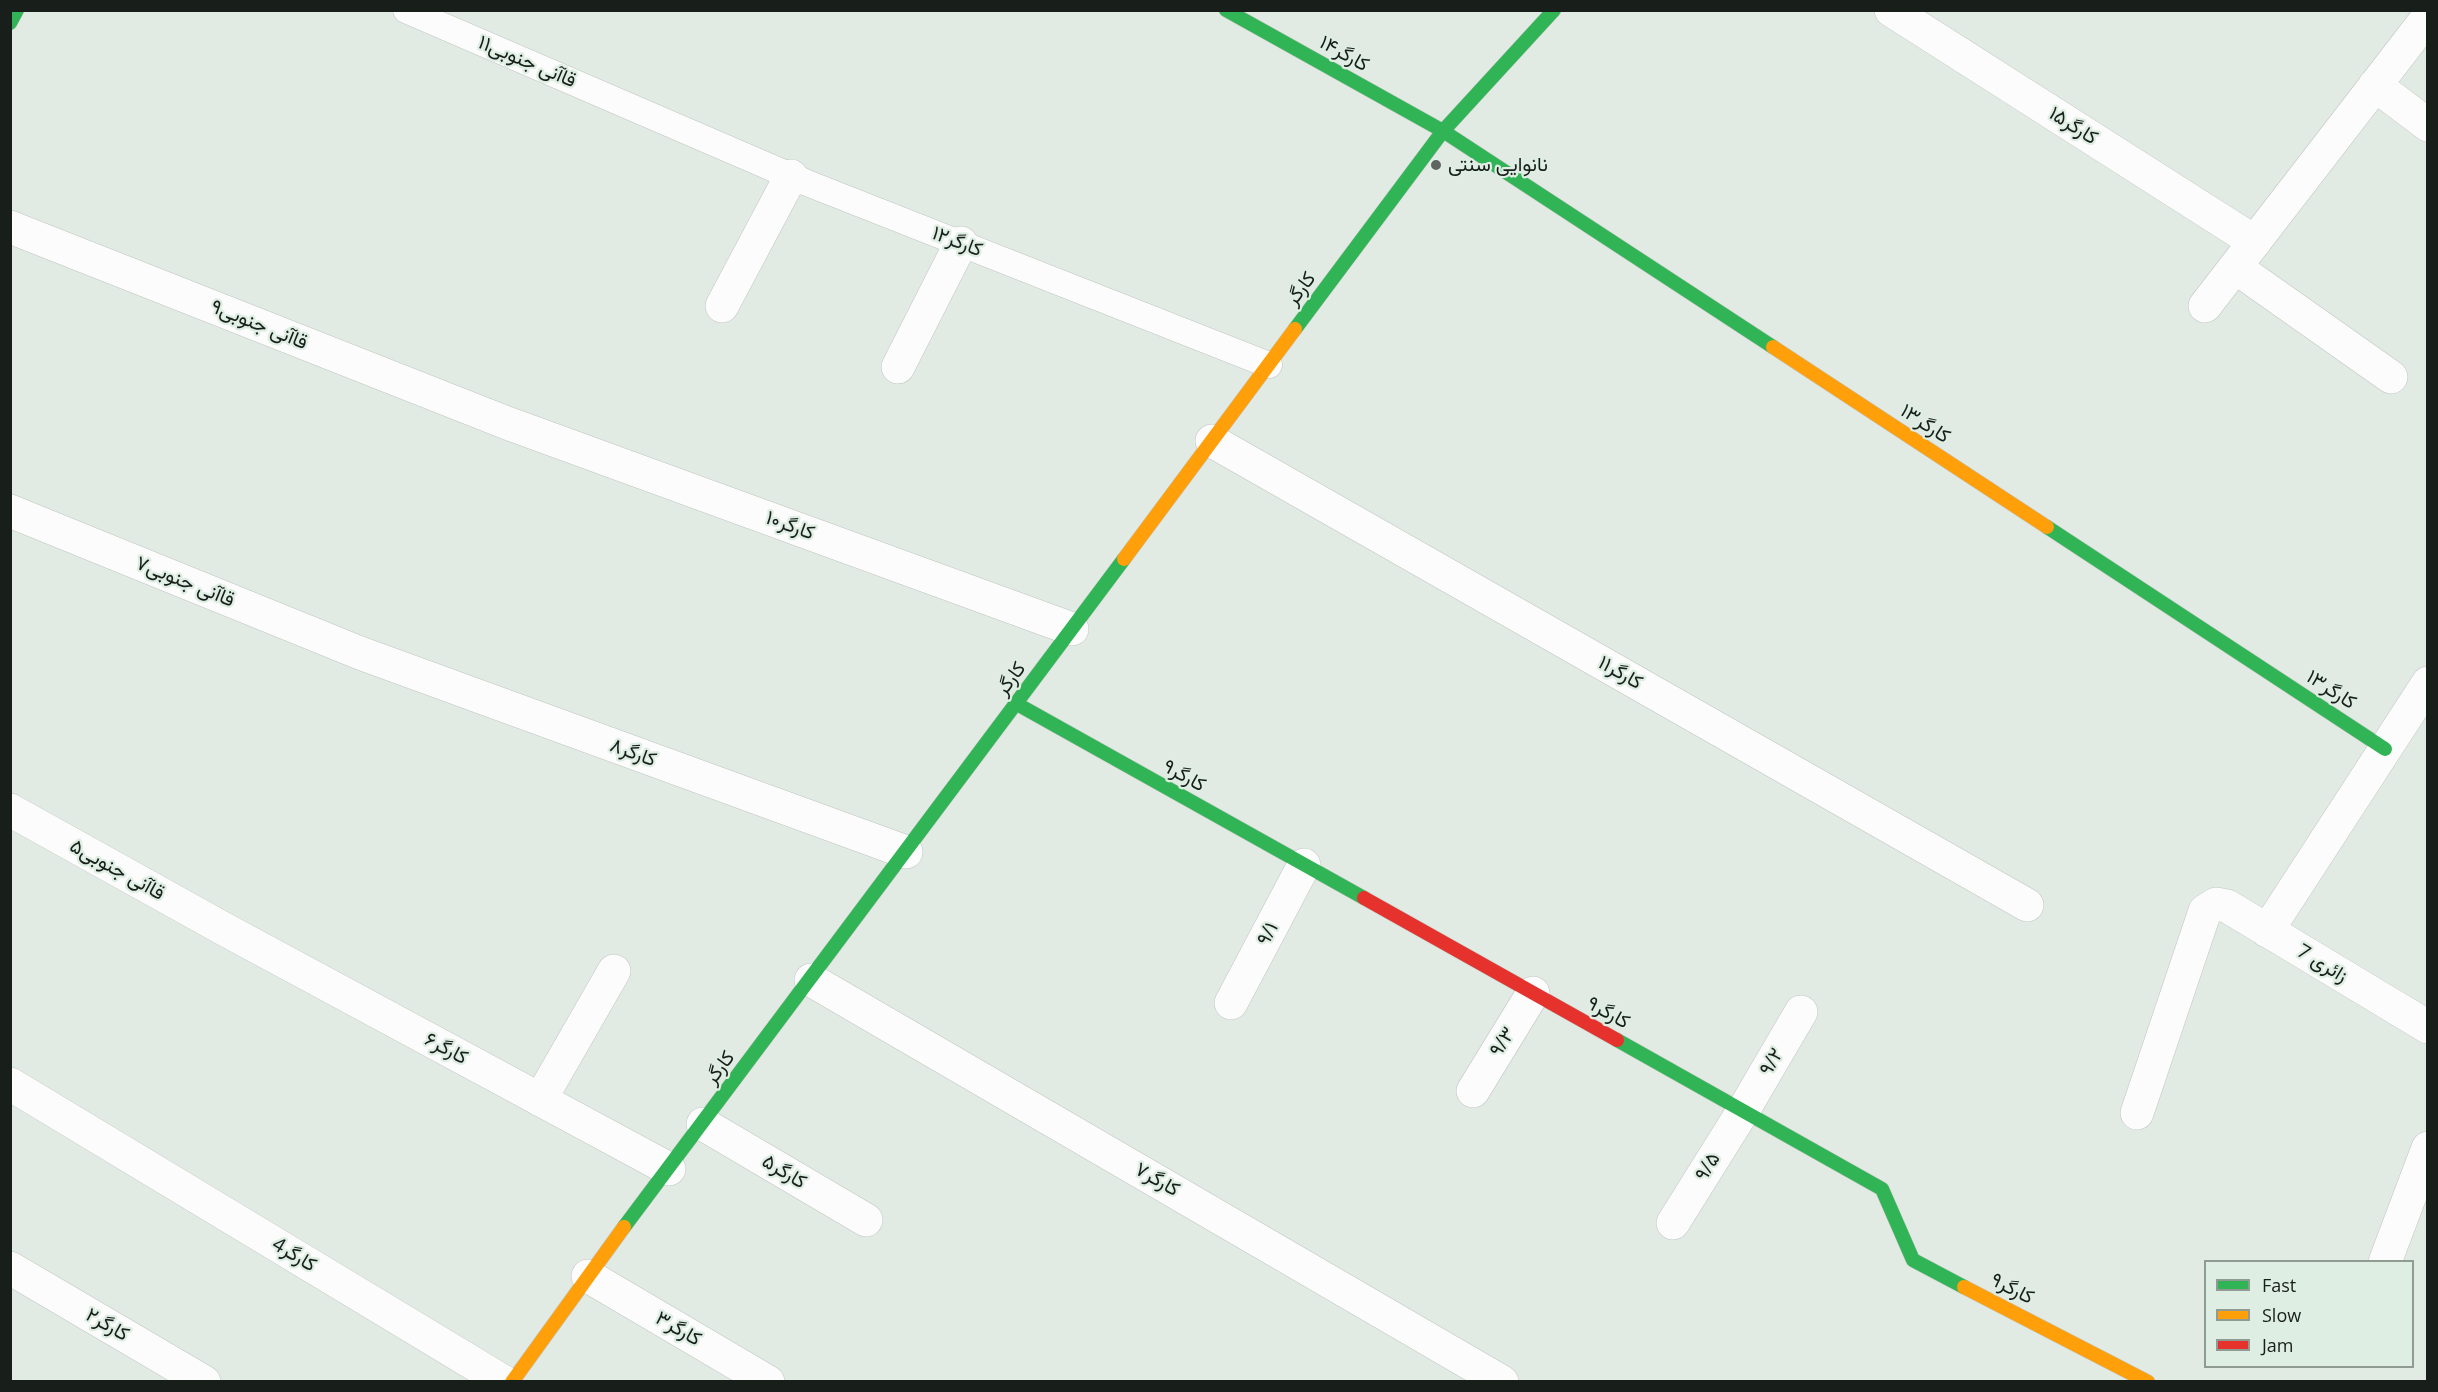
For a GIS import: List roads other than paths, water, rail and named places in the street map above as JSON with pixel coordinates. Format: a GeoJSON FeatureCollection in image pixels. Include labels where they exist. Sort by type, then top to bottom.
{"type":"FeatureCollection","features":[{"type":"Feature","properties":{"kind":"street"},"geometry":{"type":"LineString","coordinates":[[10,23],[17,10]]}},
{"type":"Feature","properties":{"kind":"street","name":"کارگر۱۴"},"geometry":{"type":"LineString","coordinates":[[1226,10],[1443,131]]}},
{"type":"Feature","properties":{"kind":"street","name":"کارگر"},"geometry":{"type":"LineString","coordinates":[[512,1382],[588,1276],[1443,131],[1554,10]]}},
{"type":"Feature","properties":{"kind":"street","name":"کارگر۱۵"},"geometry":{"type":"LineString","coordinates":[[1891,10],[2255,242]]}},
{"type":"Feature","properties":{"kind":"street"},"geometry":{"type":"LineString","coordinates":[[2205,306],[2427,17]]}},
{"type":"Feature","properties":{"kind":"street"},"geometry":{"type":"LineString","coordinates":[[2375,85],[2427,124]]}},
{"type":"Feature","properties":{"kind":"street","name":"کارگر۱۳"},"geometry":{"type":"LineString","coordinates":[[1443,131],[2385,749]]}},
{"type":"Feature","properties":{"kind":"street"},"geometry":{"type":"LineString","coordinates":[[722,306],[791,176]]}},
{"type":"Feature","properties":{"kind":"street","name":"قاآنی جنوبی۹"},"geometry":{"type":"LineString","coordinates":[[10,227],[507,423]]}},
{"type":"Feature","properties":{"kind":"street"},"geometry":{"type":"LineString","coordinates":[[898,367],[961,243]]}},
{"type":"Feature","properties":{"kind":"street"},"geometry":{"type":"LineString","coordinates":[[2235,267],[2391,377]]}},
{"type":"Feature","properties":{"kind":"street","name":"کارگر۱۰"},"geometry":{"type":"LineString","coordinates":[[507,423],[1072,629]]}},
{"type":"Feature","properties":{"kind":"street","name":"کارگر۱۱"},"geometry":{"type":"LineString","coordinates":[[1212,441],[2027,905]]}},
{"type":"Feature","properties":{"kind":"street","name":"قاآنی جنوبی۷"},"geometry":{"type":"LineString","coordinates":[[10,511],[360,653]]}},
{"type":"Feature","properties":{"kind":"street","name":"کارگر۸"},"geometry":{"type":"LineString","coordinates":[[360,653],[906,852]]}},
{"type":"Feature","properties":{"kind":"street"},"geometry":{"type":"LineString","coordinates":[[2267,931],[2385,749],[2425,694]]}},
{"type":"Feature","properties":{"kind":"street","name":"کارگر۹"},"geometry":{"type":"LineString","coordinates":[[1017,704],[1882,1189],[1914,1260],[2148,1382]]}},
{"type":"Feature","properties":{"kind":"street","name":"قاآنی جنوبی۵"},"geometry":{"type":"LineString","coordinates":[[10,810],[224,929]]}},
{"type":"Feature","properties":{"kind":"street","name":"۹/۱"},"geometry":{"type":"LineString","coordinates":[[1231,1003],[1304,865]]}},
{"type":"Feature","properties":{"kind":"street","name":"زائری 7"},"geometry":{"type":"LineString","coordinates":[[2137,1113],[2205,911],[2216,904],[2227,906],[2427,1027]]}},
{"type":"Feature","properties":{"kind":"street","name":"کارگر۶"},"geometry":{"type":"LineString","coordinates":[[224,929],[669,1169]]}},
{"type":"Feature","properties":{"kind":"street"},"geometry":{"type":"LineString","coordinates":[[540,1100],[614,971]]}},
{"type":"Feature","properties":{"kind":"street","name":"کارگر۷"},"geometry":{"type":"LineString","coordinates":[[811,980],[1493,1379]]}},
{"type":"Feature","properties":{"kind":"street","name":"۹/۳"},"geometry":{"type":"LineString","coordinates":[[1473,1091],[1533,993]]}},
{"type":"Feature","properties":{"kind":"street","name":"۹/۲"},"geometry":{"type":"LineString","coordinates":[[1743,1111],[1801,1012]]}},
{"type":"Feature","properties":{"kind":"street","name":"4کارگر"},"geometry":{"type":"LineString","coordinates":[[10,1084],[504,1382]]}},
{"type":"Feature","properties":{"kind":"street","name":"۹/۵"},"geometry":{"type":"LineString","coordinates":[[1673,1223],[1743,1111]]}},
{"type":"Feature","properties":{"kind":"street","name":"کارگر۵"},"geometry":{"type":"LineString","coordinates":[[703,1124],[866,1220]]}},
{"type":"Feature","properties":{"kind":"street"},"geometry":{"type":"LineString","coordinates":[[2386,1260],[2427,1148]]}},
{"type":"Feature","properties":{"kind":"street","name":"کارگر۲"},"geometry":{"type":"LineString","coordinates":[[10,1268],[204,1382]]}},
{"type":"Feature","properties":{"kind":"street","name":"کارگر۳"},"geometry":{"type":"LineString","coordinates":[[588,1276],[768,1382]]}},
{"type":"Feature","properties":{"kind":"lane","name":"قاآنی جنوبی۱۱"},"geometry":{"type":"LineString","coordinates":[[406,10],[648,114]]}},
{"type":"Feature","properties":{"kind":"lane","name":"کارگر۱۲"},"geometry":{"type":"LineString","coordinates":[[648,114],[791,176],[1269,365]]}},
{"type":"Feature","properties":{"kind":"place","name":"نانوایی سنتی"},"geometry":{"type":"Point","coordinates":[1436,165]}}]}
